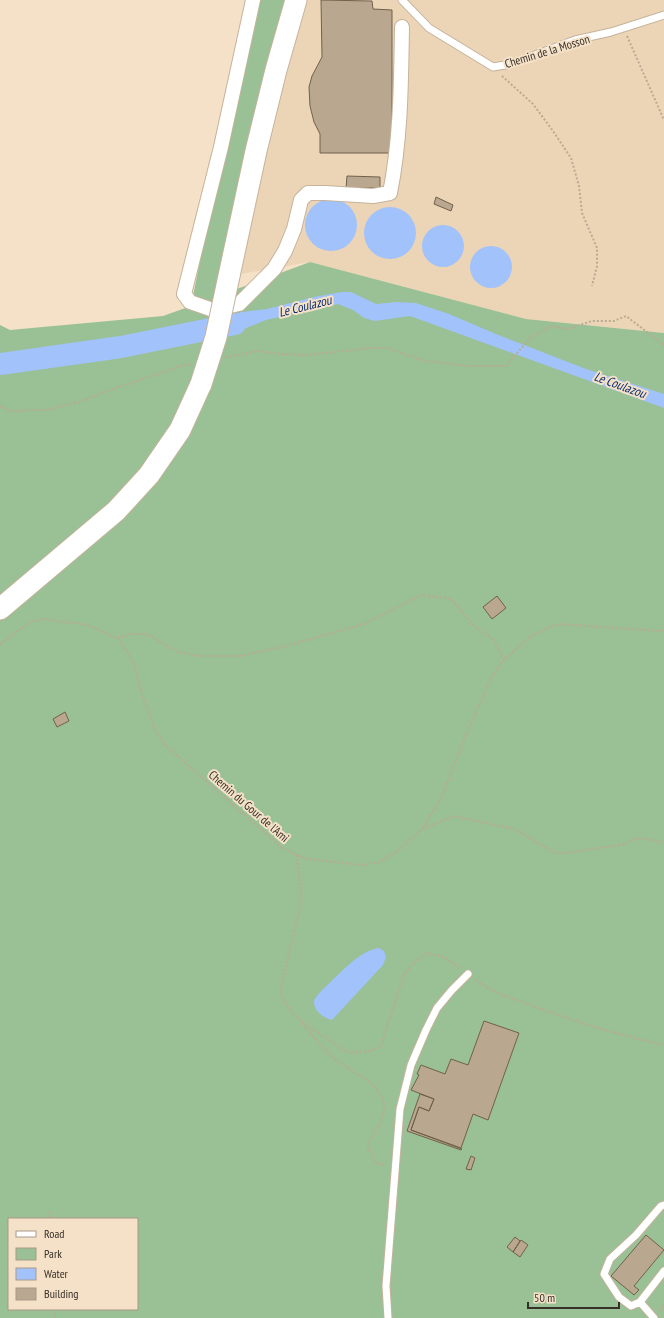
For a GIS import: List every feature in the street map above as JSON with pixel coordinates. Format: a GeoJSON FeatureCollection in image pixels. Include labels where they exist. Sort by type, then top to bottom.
{"type":"FeatureCollection","features":[{"type":"Feature","properties":{"kind":"main road"},"geometry":{"type":"LineString","coordinates":[[0,609],[116,511],[150,475],[180,430],[201,384],[216,336],[256,150],[276,70],[296,0]]}},
{"type":"Feature","properties":{"kind":"street"},"geometry":{"type":"LineString","coordinates":[[253,0],[221,147],[184,294],[190,302],[213,310],[239,304],[274,269],[285,250],[294,229],[301,200],[308,193],[373,196],[390,193],[395,168],[400,124],[402,27]]}},
{"type":"Feature","properties":{"kind":"lane","name":"Chemin de la Mosson"},"geometry":{"type":"LineString","coordinates":[[402,0],[429,28],[492,66],[511,64],[574,40],[624,28],[664,15]]}},
{"type":"Feature","properties":{"kind":"lane"},"geometry":{"type":"LineString","coordinates":[[388,1318],[386,1286],[394,1169],[400,1109],[411,1065],[437,1008],[468,974]]}},
{"type":"Feature","properties":{"kind":"lane"},"geometry":{"type":"LineString","coordinates":[[664,1205],[661,1206],[636,1235],[610,1259],[604,1274],[619,1297],[631,1306],[640,1302],[664,1271]]}},
{"type":"Feature","properties":{"kind":"lane"},"geometry":{"type":"LineString","coordinates":[[640,1302],[654,1318]]}},
{"type":"Feature","properties":{"kind":"path"},"geometry":{"type":"LineString","coordinates":[[624,28],[664,120]]}},
{"type":"Feature","properties":{"kind":"path"},"geometry":{"type":"LineString","coordinates":[[492,66],[533,104],[571,158],[580,186],[582,213],[597,248],[597,266],[592,286]]}},
{"type":"Feature","properties":{"kind":"path"},"geometry":{"type":"LineString","coordinates":[[220,358],[258,351],[280,354],[309,355],[369,348],[386,348],[425,361],[470,366],[506,366],[530,338],[551,326],[568,329],[592,321],[614,321],[626,316],[664,346]]}},
{"type":"Feature","properties":{"kind":"path"},"geometry":{"type":"LineString","coordinates":[[0,406],[10,411],[46,410],[78,402],[181,366],[196,363]]}},
{"type":"Feature","properties":{"kind":"path"},"geometry":{"type":"LineString","coordinates":[[117,638],[132,634],[147,634],[178,652],[198,656],[240,656],[286,646],[364,624],[421,595],[451,599],[475,627],[493,639],[504,660]]}},
{"type":"Feature","properties":{"kind":"path","name":"Chemin du Gour de l'Ami"},"geometry":{"type":"LineString","coordinates":[[0,644],[30,622],[42,619],[87,625],[117,638],[128,651],[155,730],[165,745],[282,848],[307,858],[362,865],[379,862],[402,848],[423,828],[440,800],[466,735],[493,674],[504,660],[530,637],[549,627],[559,624],[659,631],[664,630]]}},
{"type":"Feature","properties":{"kind":"path"},"geometry":{"type":"LineString","coordinates":[[423,828],[454,816],[514,829],[555,853],[568,853],[626,844],[631,839],[642,838],[664,843]]}},
{"type":"Feature","properties":{"kind":"path"},"geometry":{"type":"LineString","coordinates":[[297,855],[301,894],[300,909],[280,991],[284,1001],[313,1037],[336,1060],[370,1082],[380,1093],[385,1105],[382,1120],[367,1145],[375,1162],[394,1169]]}},
{"type":"Feature","properties":{"kind":"path"},"geometry":{"type":"LineString","coordinates":[[300,1021],[348,1052],[363,1052],[377,1049],[381,1046],[404,974],[427,952],[444,957],[489,989],[567,1019],[629,1037],[664,1044]]}},
{"type":"Feature","properties":{"kind":"path"},"geometry":{"type":"LineString","coordinates":[[49,1212],[50,1218]]}},
{"type":"Feature","properties":{"kind":"shaded area"},"geometry":{"type":"Polygon","coordinates":[[[288,0],[664,0],[664,333],[526,319],[310,262],[229,276],[288,0]]]}},
{"type":"Feature","properties":{"kind":"green space"},"geometry":{"type":"Polygon","coordinates":[[[260,0],[289,0],[215,297],[310,262],[526,319],[664,333],[664,1318],[0,1318],[0,325],[10,330],[163,316],[205,301],[193,296],[209,216],[260,0]]]}},
{"type":"Feature","properties":{"kind":"water"},"geometry":{"type":"Polygon","coordinates":[[[331,199],[341,201],[349,207],[355,215],[357,225],[355,235],[349,243],[341,249],[331,251],[321,249],[313,243],[307,235],[305,225],[307,215],[313,207],[321,201],[331,199]]]}},
{"type":"Feature","properties":{"kind":"water"},"geometry":{"type":"Polygon","coordinates":[[[390,207],[400,209],[408,215],[414,223],[416,233],[414,243],[408,251],[400,257],[390,259],[380,257],[372,251],[366,243],[364,233],[366,223],[372,215],[380,209],[390,207]]]}},
{"type":"Feature","properties":{"kind":"water"},"geometry":{"type":"Polygon","coordinates":[[[439,225],[447,225],[455,228],[461,234],[464,246],[461,258],[455,264],[447,267],[439,267],[431,264],[425,258],[422,250],[422,242],[425,234],[431,228],[439,225]]]}},
{"type":"Feature","properties":{"kind":"water"},"geometry":{"type":"Polygon","coordinates":[[[487,246],[495,246],[503,249],[509,255],[512,267],[509,279],[503,285],[495,288],[487,288],[479,285],[473,279],[470,271],[470,263],[473,255],[479,249],[487,246]]]}},
{"type":"Feature","properties":{"kind":"water"},"geometry":{"type":"Polygon","coordinates":[[[342,292],[351,292],[376,304],[397,302],[416,303],[449,314],[586,369],[664,394],[664,408],[410,316],[375,321],[364,318],[353,310],[338,304],[266,320],[234,333],[218,336],[224,317],[342,292]]]}},
{"type":"Feature","properties":{"kind":"water"},"geometry":{"type":"Polygon","coordinates":[[[379,948],[384,951],[386,957],[383,965],[332,1020],[320,1014],[316,1009],[314,1001],[321,991],[356,959],[371,950],[379,948]]]}},
{"type":"Feature","properties":{"kind":"building"},"geometry":{"type":"Polygon","coordinates":[[[321,0],[372,1],[373,9],[392,10],[392,153],[320,153],[320,134],[314,122],[310,106],[309,87],[312,76],[322,57],[321,0]]]}},
{"type":"Feature","properties":{"kind":"building"},"geometry":{"type":"Polygon","coordinates":[[[347,176],[380,177],[380,188],[346,188],[347,176]]]}},
{"type":"Feature","properties":{"kind":"building"},"geometry":{"type":"Polygon","coordinates":[[[436,197],[453,205],[451,211],[434,204],[436,197]]]}},
{"type":"Feature","properties":{"kind":"building"},"geometry":{"type":"Polygon","coordinates":[[[497,596],[506,608],[492,619],[483,607],[497,596]]]}},
{"type":"Feature","properties":{"kind":"building"},"geometry":{"type":"Polygon","coordinates":[[[65,712],[69,721],[57,727],[53,719],[65,712]]]}},
{"type":"Feature","properties":{"kind":"building"},"geometry":{"type":"Polygon","coordinates":[[[484,1021],[519,1033],[488,1120],[473,1114],[461,1148],[411,1130],[419,1107],[429,1111],[434,1099],[411,1090],[419,1075],[417,1074],[421,1065],[445,1074],[451,1059],[468,1065],[484,1021]]]}},
{"type":"Feature","properties":{"kind":"building"},"geometry":{"type":"Polygon","coordinates":[[[420,1094],[434,1099],[429,1111],[419,1107],[411,1130],[462,1149],[461,1150],[407,1131],[420,1094]]]}},
{"type":"Feature","properties":{"kind":"building"},"geometry":{"type":"Polygon","coordinates":[[[471,1156],[475,1158],[471,1170],[466,1169],[471,1156]]]}},
{"type":"Feature","properties":{"kind":"building"},"geometry":{"type":"Polygon","coordinates":[[[646,1235],[664,1250],[634,1286],[639,1290],[634,1295],[611,1276],[646,1235]]]}},
{"type":"Feature","properties":{"kind":"building"},"geometry":{"type":"Polygon","coordinates":[[[515,1237],[520,1241],[513,1252],[507,1247],[515,1237]]]}},
{"type":"Feature","properties":{"kind":"building"},"geometry":{"type":"Polygon","coordinates":[[[521,1240],[528,1245],[520,1257],[513,1252],[521,1240]]]}},
{"type":"Feature","properties":{"kind":"waterway","name":"Le Coulazou"},"geometry":{"type":"LineString","coordinates":[[0,364],[121,347],[235,324]]}}]}
